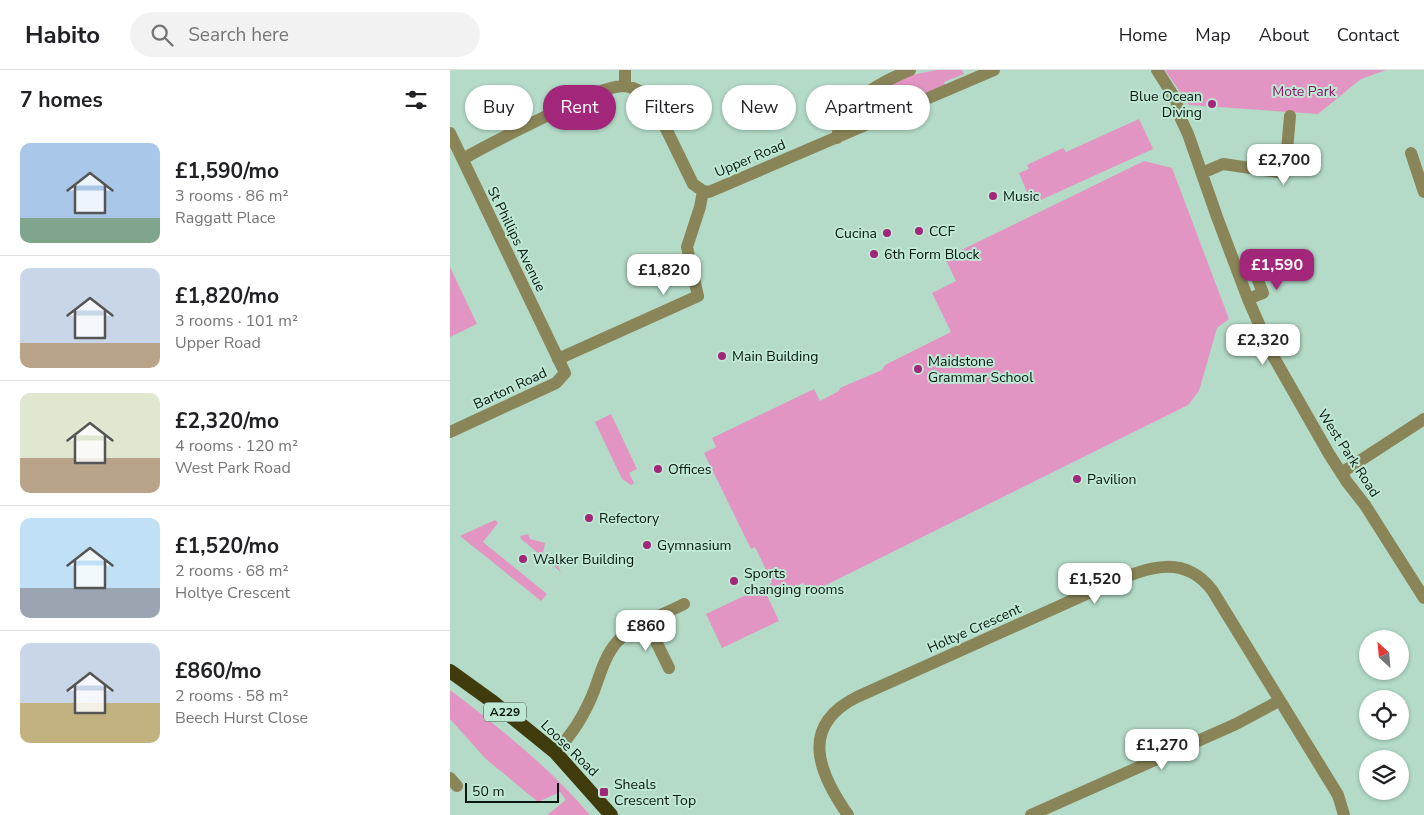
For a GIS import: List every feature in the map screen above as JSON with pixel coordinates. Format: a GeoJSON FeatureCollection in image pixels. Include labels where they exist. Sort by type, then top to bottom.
{"type":"FeatureCollection","features":[{"type":"Feature","properties":{"kind":"highway","name":"Loose Road"},"geometry":{"type":"LineString","coordinates":[[451,671],[555,752],[612,815]]}},
{"type":"Feature","properties":{"kind":"street"},"geometry":{"type":"LineString","coordinates":[[463,159],[497,140],[601,91],[625,86],[625,70]]}},
{"type":"Feature","properties":{"kind":"street"},"geometry":{"type":"LineString","coordinates":[[837,138],[842,120],[864,94],[889,78],[910,70]]}},
{"type":"Feature","properties":{"kind":"street","name":"West Park Road"},"geometry":{"type":"LineString","coordinates":[[1157,70],[1176,100],[1180,117],[1188,134],[1213,208],[1248,299],[1273,356],[1321,441],[1341,473],[1365,505],[1424,598]]}},
{"type":"Feature","properties":{"kind":"street","name":"Upper Road"},"geometry":{"type":"LineString","coordinates":[[625,86],[639,90],[651,98],[693,184],[703,191],[709,192],[837,138],[987,71]]}},
{"type":"Feature","properties":{"kind":"street"},"geometry":{"type":"LineString","coordinates":[[1202,173],[1223,164],[1285,173],[1290,116]]}},
{"type":"Feature","properties":{"kind":"street","name":"St Phillips Avenue"},"geometry":{"type":"LineString","coordinates":[[450,133],[558,359]]}},
{"type":"Feature","properties":{"kind":"street"},"geometry":{"type":"LineString","coordinates":[[1411,153],[1424,192]]}},
{"type":"Feature","properties":{"kind":"street","name":"Upper Road"},"geometry":{"type":"LineString","coordinates":[[558,359],[698,296],[687,247],[703,191]]}},
{"type":"Feature","properties":{"kind":"street"},"geometry":{"type":"LineString","coordinates":[[1248,299],[1263,293],[1251,263]]}},
{"type":"Feature","properties":{"kind":"street","name":"Barton Road"},"geometry":{"type":"LineString","coordinates":[[450,432],[556,383],[565,373],[558,359]]}},
{"type":"Feature","properties":{"kind":"street"},"geometry":{"type":"LineString","coordinates":[[1341,473],[1424,419]]}},
{"type":"Feature","properties":{"kind":"street","name":"Holtye Crescent"},"geometry":{"type":"LineString","coordinates":[[848,815],[829,784],[819,753],[823,727],[839,707],[857,697],[1144,570],[1165,566],[1175,567],[1194,574],[1208,584],[1338,795],[1344,815]]}},
{"type":"Feature","properties":{"kind":"street"},"geometry":{"type":"LineString","coordinates":[[555,752],[567,741],[586,710],[606,659],[616,643],[628,633],[684,604]]}},
{"type":"Feature","properties":{"kind":"street"},"geometry":{"type":"LineString","coordinates":[[647,623],[669,668]]}},
{"type":"Feature","properties":{"kind":"street"},"geometry":{"type":"LineString","coordinates":[[1031,815],[1236,724],[1279,701]]}},
{"type":"Feature","properties":{"kind":"green space"},"geometry":{"type":"Polygon","coordinates":[[[936,70],[962,70],[964,74],[944,82],[945,85],[930,91],[930,85],[890,85],[907,76],[936,70]]]}},
{"type":"Feature","properties":{"kind":"green space","name":"Mote Park"},"geometry":{"type":"Polygon","coordinates":[[[1165,70],[1386,70],[1361,79],[1318,114],[1189,105],[1165,70]]]}},
{"type":"Feature","properties":{"kind":"green space"},"geometry":{"type":"Polygon","coordinates":[[[1139,119],[1153,149],[1032,204],[1019,173],[1029,169],[1027,165],[1063,148],[1066,152],[1139,119]]]}},
{"type":"Feature","properties":{"kind":"green space"},"geometry":{"type":"Polygon","coordinates":[[[1144,161],[1172,168],[1229,319],[1217,328],[1199,391],[1188,405],[812,592],[803,583],[776,596],[770,584],[772,582],[755,547],[751,549],[704,453],[716,447],[712,438],[814,389],[820,401],[839,391],[840,388],[882,370],[885,365],[951,332],[932,293],[956,281],[945,258],[1144,161]]]}},
{"type":"Feature","properties":{"kind":"green space"},"geometry":{"type":"Polygon","coordinates":[[[450,267],[477,324],[450,337],[450,267]]]}},
{"type":"Feature","properties":{"kind":"green space"},"geometry":{"type":"Polygon","coordinates":[[[611,414],[637,469],[629,473],[634,483],[631,485],[622,479],[595,422],[611,414]]]}},
{"type":"Feature","properties":{"kind":"green space"},"geometry":{"type":"Polygon","coordinates":[[[495,520],[498,523],[483,542],[547,594],[541,601],[460,536],[495,520]]]}},
{"type":"Feature","properties":{"kind":"green space"},"geometry":{"type":"Polygon","coordinates":[[[528,534],[530,539],[545,543],[543,554],[553,557],[561,572],[521,539],[520,536],[528,534]]]}},
{"type":"Feature","properties":{"kind":"green space"},"geometry":{"type":"Polygon","coordinates":[[[763,587],[779,621],[722,648],[706,614],[763,587]]]}},
{"type":"Feature","properties":{"kind":"green space"},"geometry":{"type":"Polygon","coordinates":[[[450,690],[541,764],[590,815],[547,815],[566,800],[560,792],[538,802],[486,759],[450,719],[450,690]]]}},
{"type":"Feature","properties":{"kind":"place","name":"Blue Ocean Diving"},"geometry":{"type":"Point","coordinates":[1212,104]}},
{"type":"Feature","properties":{"kind":"place","name":"Music"},"geometry":{"type":"Point","coordinates":[993,196]}},
{"type":"Feature","properties":{"kind":"place","name":"CCF"},"geometry":{"type":"Point","coordinates":[919,231]}},
{"type":"Feature","properties":{"kind":"place","name":"Cucina"},"geometry":{"type":"Point","coordinates":[887,233]}},
{"type":"Feature","properties":{"kind":"place","name":"6th Form Block"},"geometry":{"type":"Point","coordinates":[874,254]}},
{"type":"Feature","properties":{"kind":"place","name":"Main Building"},"geometry":{"type":"Point","coordinates":[722,356]}},
{"type":"Feature","properties":{"kind":"place","name":"Maidstone Grammar School"},"geometry":{"type":"Point","coordinates":[918,369]}},
{"type":"Feature","properties":{"kind":"place","name":"Offices"},"geometry":{"type":"Point","coordinates":[658,469]}},
{"type":"Feature","properties":{"kind":"place","name":"Pavilion"},"geometry":{"type":"Point","coordinates":[1077,479]}},
{"type":"Feature","properties":{"kind":"place","name":"Refectory"},"geometry":{"type":"Point","coordinates":[589,518]}},
{"type":"Feature","properties":{"kind":"place","name":"Gymnasium"},"geometry":{"type":"Point","coordinates":[647,545]}},
{"type":"Feature","properties":{"kind":"place","name":"Walker Building"},"geometry":{"type":"Point","coordinates":[523,559]}},
{"type":"Feature","properties":{"kind":"place","name":"Sports changing rooms"},"geometry":{"type":"Point","coordinates":[734,581]}},
{"type":"Feature","properties":{"kind":"place","name":"Sheals Crescent Top"},"geometry":{"type":"Point","coordinates":[604,792]}}]}
